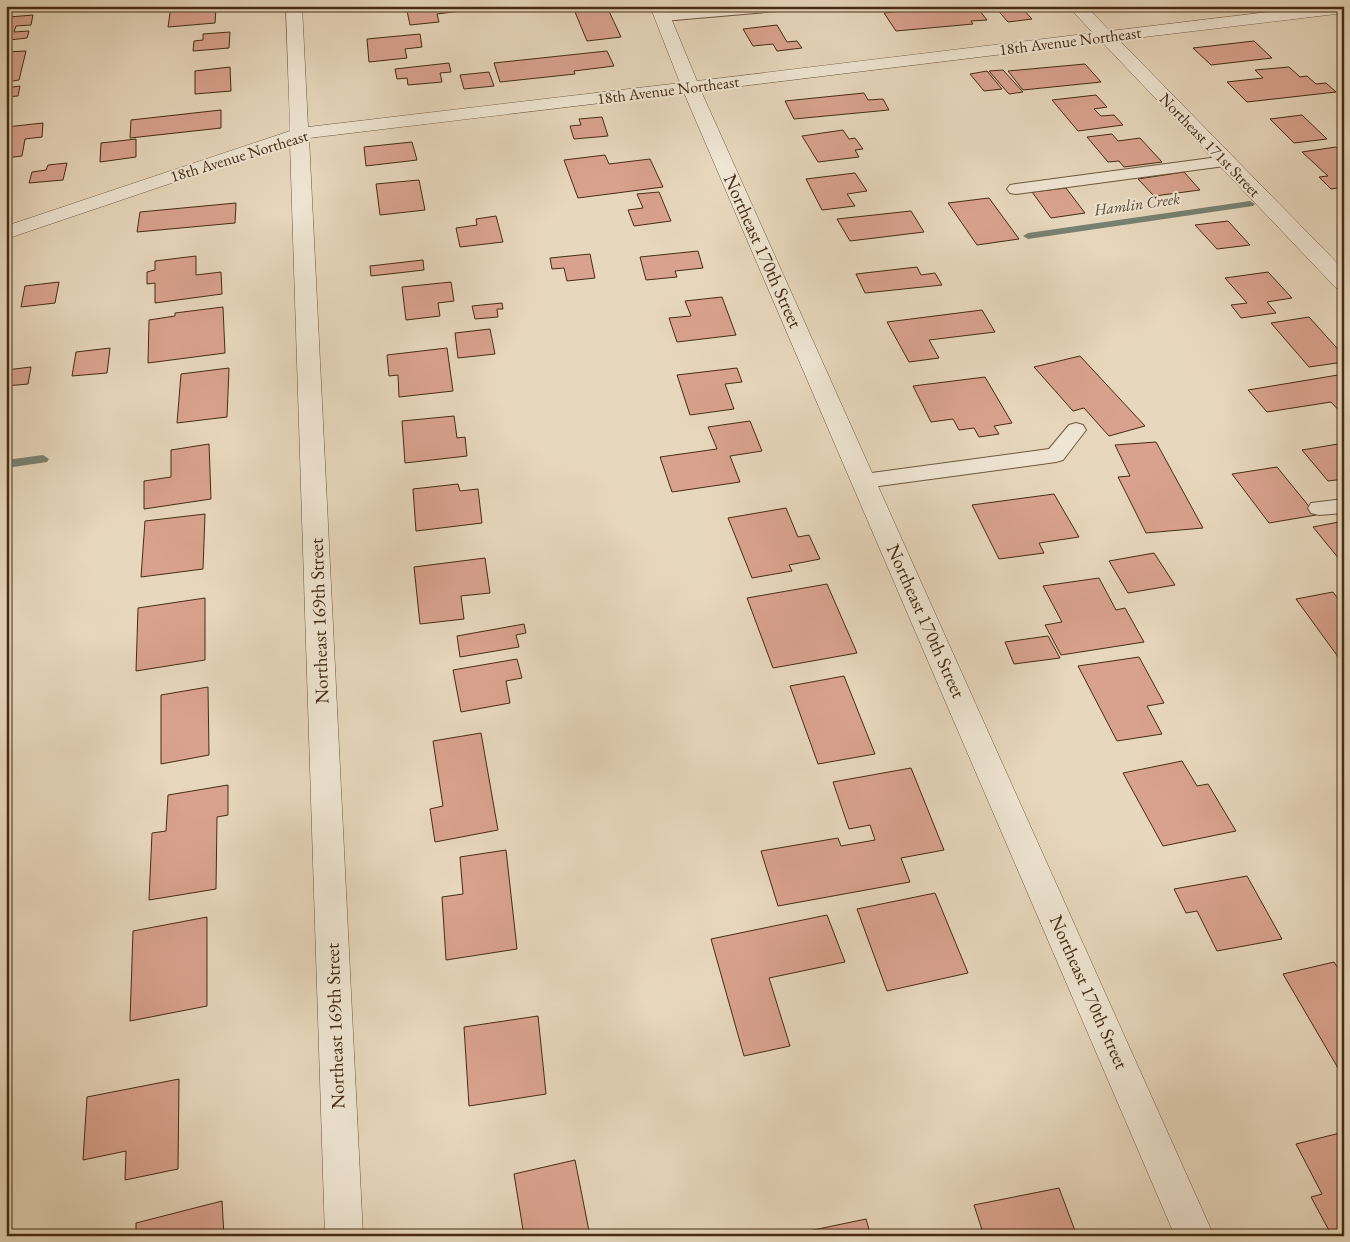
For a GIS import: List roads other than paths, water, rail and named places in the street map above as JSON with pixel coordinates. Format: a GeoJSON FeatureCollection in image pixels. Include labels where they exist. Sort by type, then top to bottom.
{"type":"FeatureCollection","features":[{"type":"Feature","properties":{"kind":"street","name":"Northeast 169th Street"},"geometry":{"type":"LineString","coordinates":[[294,6],[344,1236]]}},
{"type":"Feature","properties":{"kind":"street","name":"Northeast 171st Street"},"geometry":{"type":"LineString","coordinates":[[1076,6],[1344,283]]}},
{"type":"Feature","properties":{"kind":"street","name":"18th Avenue Northeast"},"geometry":{"type":"LineString","coordinates":[[6,232],[299,134],[1344,8]]}},
{"type":"Feature","properties":{"kind":"street","name":"Northeast 170th Street"},"geometry":{"type":"LineString","coordinates":[[660,12],[691,88],[1196,1236]]}},
{"type":"Feature","properties":{"kind":"lane"},"geometry":{"type":"LineString","coordinates":[[660,12],[789,6]]}},
{"type":"Feature","properties":{"kind":"lane"},"geometry":{"type":"LineString","coordinates":[[1016,190],[1226,161]]}},
{"type":"Feature","properties":{"kind":"lane"},"geometry":{"type":"LineString","coordinates":[[864,481],[1056,455],[1076,430]]}},
{"type":"Feature","properties":{"kind":"lane"},"geometry":{"type":"LineString","coordinates":[[1319,508],[1344,506]]}},
{"type":"Feature","properties":{"kind":"waterway","name":"Hamlin Creek"},"geometry":{"type":"LineString","coordinates":[[1028,236],[1250,204]]}},
{"type":"Feature","properties":{"kind":"waterway","name":"Hamlin Creek"},"geometry":{"type":"LineString","coordinates":[[6,464],[43,459]]}}]}
